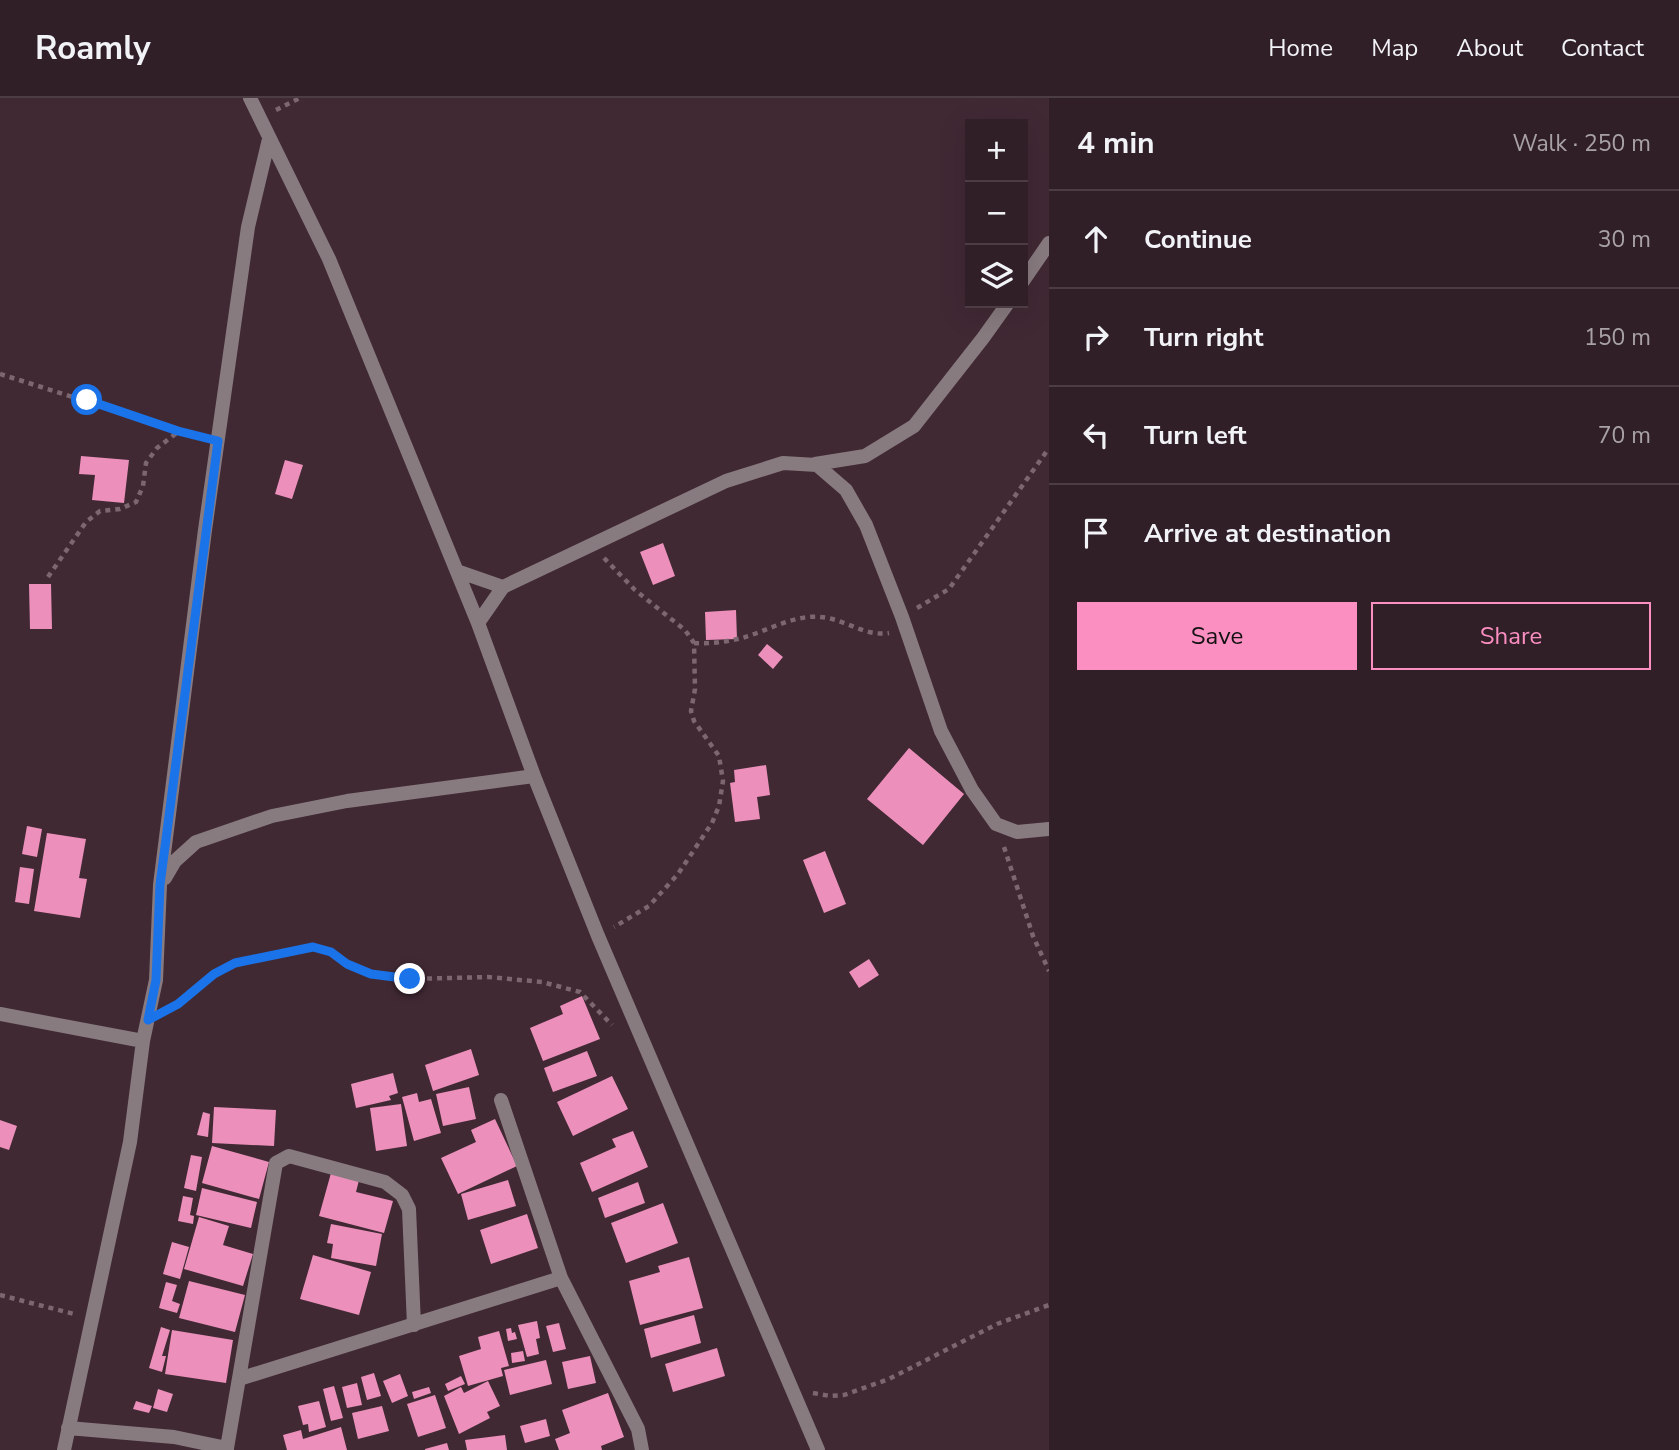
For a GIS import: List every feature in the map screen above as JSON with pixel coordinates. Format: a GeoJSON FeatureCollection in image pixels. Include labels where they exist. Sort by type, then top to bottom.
{"type":"FeatureCollection","features":[{"type":"Feature","properties":{"kind":"street"},"geometry":{"type":"LineString","coordinates":[[250,98],[329,259],[478,623],[534,776],[598,936],[817,1450]]}},
{"type":"Feature","properties":{"kind":"street"},"geometry":{"type":"LineString","coordinates":[[64,1450],[131,1142],[143,1041],[156,980],[160,885],[218,441],[248,227],[269,139]]}},
{"type":"Feature","properties":{"kind":"street"},"geometry":{"type":"LineString","coordinates":[[1028,274],[1049,243]]}},
{"type":"Feature","properties":{"kind":"street"},"geometry":{"type":"LineString","coordinates":[[478,623],[503,587],[726,481],[783,463],[815,464],[865,456],[914,426],[1005,308]]}},
{"type":"Feature","properties":{"kind":"street"},"geometry":{"type":"LineString","coordinates":[[815,464],[846,491],[866,525],[942,731],[972,790],[996,824],[1017,832],[1049,829]]}},
{"type":"Feature","properties":{"kind":"street"},"geometry":{"type":"LineString","coordinates":[[457,571],[503,587]]}},
{"type":"Feature","properties":{"kind":"street"},"geometry":{"type":"LineString","coordinates":[[160,885],[175,861],[196,842],[272,816],[347,801],[534,776]]}},
{"type":"Feature","properties":{"kind":"street"},"geometry":{"type":"LineString","coordinates":[[0,1014],[143,1041]]}},
{"type":"Feature","properties":{"kind":"street"},"geometry":{"type":"LineString","coordinates":[[501,1100],[561,1278],[638,1429],[642,1450]]}},
{"type":"Feature","properties":{"kind":"street"},"geometry":{"type":"LineString","coordinates":[[68,1428],[174,1437],[227,1449],[276,1163],[289,1156],[385,1182],[402,1195],[409,1209],[414,1325]]}},
{"type":"Feature","properties":{"kind":"street"},"geometry":{"type":"LineString","coordinates":[[239,1379],[561,1278]]}},
{"type":"Feature","properties":{"kind":"path"},"geometry":{"type":"LineString","coordinates":[[0,374],[178,431],[218,441]]}},
{"type":"Feature","properties":{"kind":"path"},"geometry":{"type":"LineString","coordinates":[[48,577],[86,522],[100,511],[120,509],[136,502],[143,486],[146,463],[157,448],[178,431]]}},
{"type":"Feature","properties":{"kind":"path"},"geometry":{"type":"LineString","coordinates":[[694,643],[713,644],[743,638],[794,620],[821,617],[878,635],[904,624],[950,589],[1049,448]]}},
{"type":"Feature","properties":{"kind":"path"},"geometry":{"type":"LineString","coordinates":[[592,545],[635,590],[685,630],[694,643],[695,690],[691,711],[694,721],[719,756],[723,781],[719,806],[712,823],[678,874],[649,906],[598,936]]}},
{"type":"Feature","properties":{"kind":"path"},"geometry":{"type":"LineString","coordinates":[[996,824],[1032,936],[1049,971]]}},
{"type":"Feature","properties":{"kind":"path"},"geometry":{"type":"LineString","coordinates":[[148,1020],[178,1004],[214,974],[235,963],[313,947],[331,952],[347,964],[371,974],[410,979],[488,977],[542,982],[580,992],[616,1029]]}},
{"type":"Feature","properties":{"kind":"path"},"geometry":{"type":"LineString","coordinates":[[0,1295],[92,1319]]}},
{"type":"Feature","properties":{"kind":"path"},"geometry":{"type":"LineString","coordinates":[[792,1389],[830,1396],[844,1395],[889,1379],[997,1324],[1049,1305]]}},
{"type":"Feature","properties":{"kind":"building"},"geometry":{"type":"Polygon","coordinates":[[[81,456],[129,460],[124,503],[92,500],[95,475],[79,474],[81,456]]]}},
{"type":"Feature","properties":{"kind":"building"},"geometry":{"type":"Polygon","coordinates":[[[285,460],[303,465],[292,499],[275,494],[285,460]]]}},
{"type":"Feature","properties":{"kind":"building"},"geometry":{"type":"Polygon","coordinates":[[[663,543],[675,576],[653,585],[640,552],[663,543]]]}},
{"type":"Feature","properties":{"kind":"building"},"geometry":{"type":"Polygon","coordinates":[[[29,584],[51,584],[52,629],[30,629],[29,584]]]}},
{"type":"Feature","properties":{"kind":"building"},"geometry":{"type":"Polygon","coordinates":[[[736,610],[737,639],[706,640],[705,612],[736,610]]]}},
{"type":"Feature","properties":{"kind":"building"},"geometry":{"type":"Polygon","coordinates":[[[767,644],[783,657],[773,669],[758,655],[767,644]]]}},
{"type":"Feature","properties":{"kind":"building"},"geometry":{"type":"Polygon","coordinates":[[[909,748],[964,794],[923,845],[867,799],[909,748]]]}},
{"type":"Feature","properties":{"kind":"building"},"geometry":{"type":"Polygon","coordinates":[[[766,765],[770,795],[757,797],[760,819],[735,822],[730,783],[735,782],[734,770],[766,765]]]}},
{"type":"Feature","properties":{"kind":"building"},"geometry":{"type":"Polygon","coordinates":[[[27,826],[42,829],[37,857],[22,854],[27,826]]]}},
{"type":"Feature","properties":{"kind":"building"},"geometry":{"type":"Polygon","coordinates":[[[47,833],[86,839],[79,878],[87,879],[80,918],[34,911],[47,833]]]}},
{"type":"Feature","properties":{"kind":"building"},"geometry":{"type":"Polygon","coordinates":[[[825,851],[846,904],[824,913],[803,860],[825,851]]]}},
{"type":"Feature","properties":{"kind":"building"},"geometry":{"type":"Polygon","coordinates":[[[20,867],[34,869],[29,904],[15,902],[20,867]]]}},
{"type":"Feature","properties":{"kind":"building"},"geometry":{"type":"Polygon","coordinates":[[[869,959],[879,975],[859,988],[849,972],[869,959]]]}},
{"type":"Feature","properties":{"kind":"building"},"geometry":{"type":"Polygon","coordinates":[[[582,996],[600,1039],[543,1061],[530,1028],[563,1014],[560,1006],[582,996]]]}},
{"type":"Feature","properties":{"kind":"building"},"geometry":{"type":"Polygon","coordinates":[[[471,1049],[479,1075],[433,1091],[425,1065],[471,1049]]]}},
{"type":"Feature","properties":{"kind":"building"},"geometry":{"type":"Polygon","coordinates":[[[587,1051],[597,1076],[553,1092],[544,1068],[587,1051]]]}},
{"type":"Feature","properties":{"kind":"building"},"geometry":{"type":"Polygon","coordinates":[[[393,1073],[398,1093],[389,1096],[391,1100],[356,1108],[351,1084],[393,1073]]]}},
{"type":"Feature","properties":{"kind":"building"},"geometry":{"type":"Polygon","coordinates":[[[612,1076],[628,1109],[573,1136],[557,1102],[612,1076]]]}},
{"type":"Feature","properties":{"kind":"building"},"geometry":{"type":"Polygon","coordinates":[[[469,1087],[476,1119],[443,1126],[436,1094],[469,1087]]]}},
{"type":"Feature","properties":{"kind":"building"},"geometry":{"type":"Polygon","coordinates":[[[417,1093],[419,1102],[431,1099],[441,1133],[414,1141],[402,1097],[417,1093]]]}},
{"type":"Feature","properties":{"kind":"building"},"geometry":{"type":"Polygon","coordinates":[[[401,1104],[407,1146],[376,1151],[370,1108],[401,1104]]]}},
{"type":"Feature","properties":{"kind":"building"},"geometry":{"type":"Polygon","coordinates":[[[214,1107],[276,1110],[274,1146],[212,1143],[214,1107]]]}},
{"type":"Feature","properties":{"kind":"building"},"geometry":{"type":"Polygon","coordinates":[[[203,1112],[210,1114],[208,1137],[197,1135],[203,1112]]]}},
{"type":"Feature","properties":{"kind":"building"},"geometry":{"type":"Polygon","coordinates":[[[495,1119],[517,1166],[458,1194],[441,1158],[476,1142],[471,1130],[495,1119]]]}},
{"type":"Feature","properties":{"kind":"building"},"geometry":{"type":"Polygon","coordinates":[[[0,1120],[17,1126],[9,1150],[0,1147],[0,1120]]]}},
{"type":"Feature","properties":{"kind":"building"},"geometry":{"type":"Polygon","coordinates":[[[633,1131],[648,1167],[592,1192],[580,1163],[616,1147],[612,1139],[633,1131]]]}},
{"type":"Feature","properties":{"kind":"building"},"geometry":{"type":"Polygon","coordinates":[[[212,1146],[269,1162],[259,1199],[202,1183],[212,1146]]]}},
{"type":"Feature","properties":{"kind":"building"},"geometry":{"type":"Polygon","coordinates":[[[191,1155],[202,1157],[196,1191],[184,1188],[191,1155]]]}},
{"type":"Feature","properties":{"kind":"building"},"geometry":{"type":"Polygon","coordinates":[[[331,1173],[359,1180],[356,1192],[393,1201],[384,1233],[319,1216],[331,1173]]]}},
{"type":"Feature","properties":{"kind":"building"},"geometry":{"type":"Polygon","coordinates":[[[508,1180],[516,1206],[468,1220],[461,1194],[508,1180]]]}},
{"type":"Feature","properties":{"kind":"building"},"geometry":{"type":"Polygon","coordinates":[[[638,1182],[645,1203],[605,1218],[598,1198],[638,1182]]]}},
{"type":"Feature","properties":{"kind":"building"},"geometry":{"type":"Polygon","coordinates":[[[202,1188],[257,1202],[251,1228],[196,1215],[202,1188]]]}},
{"type":"Feature","properties":{"kind":"building"},"geometry":{"type":"Polygon","coordinates":[[[183,1196],[193,1198],[190,1215],[194,1216],[193,1224],[178,1221],[183,1196]]]}},
{"type":"Feature","properties":{"kind":"building"},"geometry":{"type":"Polygon","coordinates":[[[663,1203],[678,1243],[626,1263],[611,1223],[663,1203]]]}},
{"type":"Feature","properties":{"kind":"building"},"geometry":{"type":"Polygon","coordinates":[[[527,1214],[538,1248],[491,1264],[480,1230],[527,1214]]]}},
{"type":"Feature","properties":{"kind":"building"},"geometry":{"type":"Polygon","coordinates":[[[199,1217],[229,1226],[223,1245],[253,1254],[243,1286],[184,1269],[199,1217]]]}},
{"type":"Feature","properties":{"kind":"building"},"geometry":{"type":"Polygon","coordinates":[[[331,1224],[382,1234],[376,1266],[331,1258],[333,1244],[327,1243],[331,1224]]]}},
{"type":"Feature","properties":{"kind":"building"},"geometry":{"type":"Polygon","coordinates":[[[172,1242],[189,1247],[180,1279],[163,1274],[172,1242]]]}},
{"type":"Feature","properties":{"kind":"building"},"geometry":{"type":"Polygon","coordinates":[[[313,1255],[371,1272],[359,1315],[300,1299],[313,1255]]]}},
{"type":"Feature","properties":{"kind":"building"},"geometry":{"type":"Polygon","coordinates":[[[689,1257],[703,1308],[640,1325],[629,1281],[660,1272],[658,1266],[689,1257]]]}},
{"type":"Feature","properties":{"kind":"building"},"geometry":{"type":"Polygon","coordinates":[[[189,1281],[245,1295],[235,1332],[179,1318],[189,1281]]]}},
{"type":"Feature","properties":{"kind":"building"},"geometry":{"type":"Polygon","coordinates":[[[166,1282],[177,1285],[172,1301],[180,1304],[177,1313],[159,1308],[166,1282]]]}},
{"type":"Feature","properties":{"kind":"building"},"geometry":{"type":"Polygon","coordinates":[[[694,1315],[701,1343],[651,1358],[644,1329],[694,1315]]]}},
{"type":"Feature","properties":{"kind":"building"},"geometry":{"type":"Polygon","coordinates":[[[537,1321],[539,1354],[527,1357],[518,1325],[537,1321]]]}},
{"type":"Feature","properties":{"kind":"building"},"geometry":{"type":"Polygon","coordinates":[[[559,1323],[566,1349],[553,1352],[546,1326],[559,1323]]]}},
{"type":"Feature","properties":{"kind":"building"},"geometry":{"type":"Polygon","coordinates":[[[161,1327],[170,1330],[162,1356],[166,1356],[162,1372],[149,1368],[161,1327]]]}},
{"type":"Feature","properties":{"kind":"building"},"geometry":{"type":"Polygon","coordinates":[[[511,1328],[517,1339],[508,1341],[506,1329],[511,1328]]]}},
{"type":"Feature","properties":{"kind":"building"},"geometry":{"type":"Polygon","coordinates":[[[172,1330],[233,1340],[226,1383],[165,1374],[172,1330]]]}},
{"type":"Feature","properties":{"kind":"building"},"geometry":{"type":"Polygon","coordinates":[[[499,1331],[509,1366],[501,1368],[503,1376],[468,1386],[459,1356],[481,1349],[478,1337],[499,1331]]]}},
{"type":"Feature","properties":{"kind":"building"},"geometry":{"type":"Polygon","coordinates":[[[717,1348],[725,1376],[673,1392],[665,1364],[717,1348]]]}},
{"type":"Feature","properties":{"kind":"building"},"geometry":{"type":"Polygon","coordinates":[[[523,1351],[525,1361],[512,1363],[511,1353],[523,1351]]]}},
{"type":"Feature","properties":{"kind":"building"},"geometry":{"type":"Polygon","coordinates":[[[590,1356],[596,1383],[568,1389],[562,1362],[590,1356]]]}},
{"type":"Feature","properties":{"kind":"building"},"geometry":{"type":"Polygon","coordinates":[[[546,1360],[552,1384],[510,1395],[504,1370],[546,1360]]]}},
{"type":"Feature","properties":{"kind":"building"},"geometry":{"type":"Polygon","coordinates":[[[374,1373],[381,1396],[367,1400],[361,1377],[374,1373]]]}},
{"type":"Feature","properties":{"kind":"building"},"geometry":{"type":"Polygon","coordinates":[[[400,1374],[408,1396],[392,1403],[383,1381],[400,1374]]]}},
{"type":"Feature","properties":{"kind":"building"},"geometry":{"type":"Polygon","coordinates":[[[461,1376],[465,1384],[448,1391],[445,1384],[461,1376]]]}},
{"type":"Feature","properties":{"kind":"building"},"geometry":{"type":"Polygon","coordinates":[[[488,1381],[500,1406],[487,1412],[490,1418],[459,1434],[444,1396],[461,1387],[464,1393],[488,1381]]]}},
{"type":"Feature","properties":{"kind":"building"},"geometry":{"type":"Polygon","coordinates":[[[357,1383],[362,1405],[347,1408],[342,1387],[357,1383]]]}},
{"type":"Feature","properties":{"kind":"building"},"geometry":{"type":"Polygon","coordinates":[[[334,1386],[343,1418],[331,1421],[323,1389],[334,1386]]]}},
{"type":"Feature","properties":{"kind":"building"},"geometry":{"type":"Polygon","coordinates":[[[429,1387],[431,1393],[414,1399],[412,1392],[429,1387]]]}},
{"type":"Feature","properties":{"kind":"building"},"geometry":{"type":"Polygon","coordinates":[[[158,1389],[173,1394],[167,1412],[153,1408],[158,1389]]]}},
{"type":"Feature","properties":{"kind":"building"},"geometry":{"type":"Polygon","coordinates":[[[608,1393],[624,1437],[601,1446],[602,1450],[559,1450],[555,1439],[570,1433],[562,1410],[608,1393]]]}},
{"type":"Feature","properties":{"kind":"building"},"geometry":{"type":"Polygon","coordinates":[[[435,1395],[446,1428],[418,1437],[407,1404],[435,1395]]]}},
{"type":"Feature","properties":{"kind":"building"},"geometry":{"type":"Polygon","coordinates":[[[136,1401],[152,1406],[149,1413],[133,1409],[136,1401]]]}},
{"type":"Feature","properties":{"kind":"building"},"geometry":{"type":"Polygon","coordinates":[[[319,1401],[326,1427],[309,1432],[308,1424],[303,1425],[298,1406],[319,1401]]]}},
{"type":"Feature","properties":{"kind":"building"},"geometry":{"type":"Polygon","coordinates":[[[382,1406],[389,1431],[358,1439],[352,1413],[382,1406]]]}},
{"type":"Feature","properties":{"kind":"building"},"geometry":{"type":"Polygon","coordinates":[[[546,1419],[550,1436],[525,1443],[520,1426],[546,1419]]]}},
{"type":"Feature","properties":{"kind":"building"},"geometry":{"type":"Polygon","coordinates":[[[341,1427],[347,1450],[287,1450],[283,1435],[301,1430],[303,1439],[341,1427]]]}},
{"type":"Feature","properties":{"kind":"building"},"geometry":{"type":"Polygon","coordinates":[[[505,1435],[507,1450],[467,1450],[465,1440],[505,1435]]]}},
{"type":"Feature","properties":{"kind":"building"},"geometry":{"type":"Polygon","coordinates":[[[447,1443],[449,1450],[425,1450],[425,1449],[447,1443]]]}},
{"type":"Feature","properties":{"kind":"route"},"geometry":{"type":"LineString","coordinates":[[87,400],[178,431],[218,441],[160,885],[156,980],[148,1020],[178,1004],[214,974],[235,963],[313,947],[331,952],[347,964],[371,974],[410,979]]}}]}
